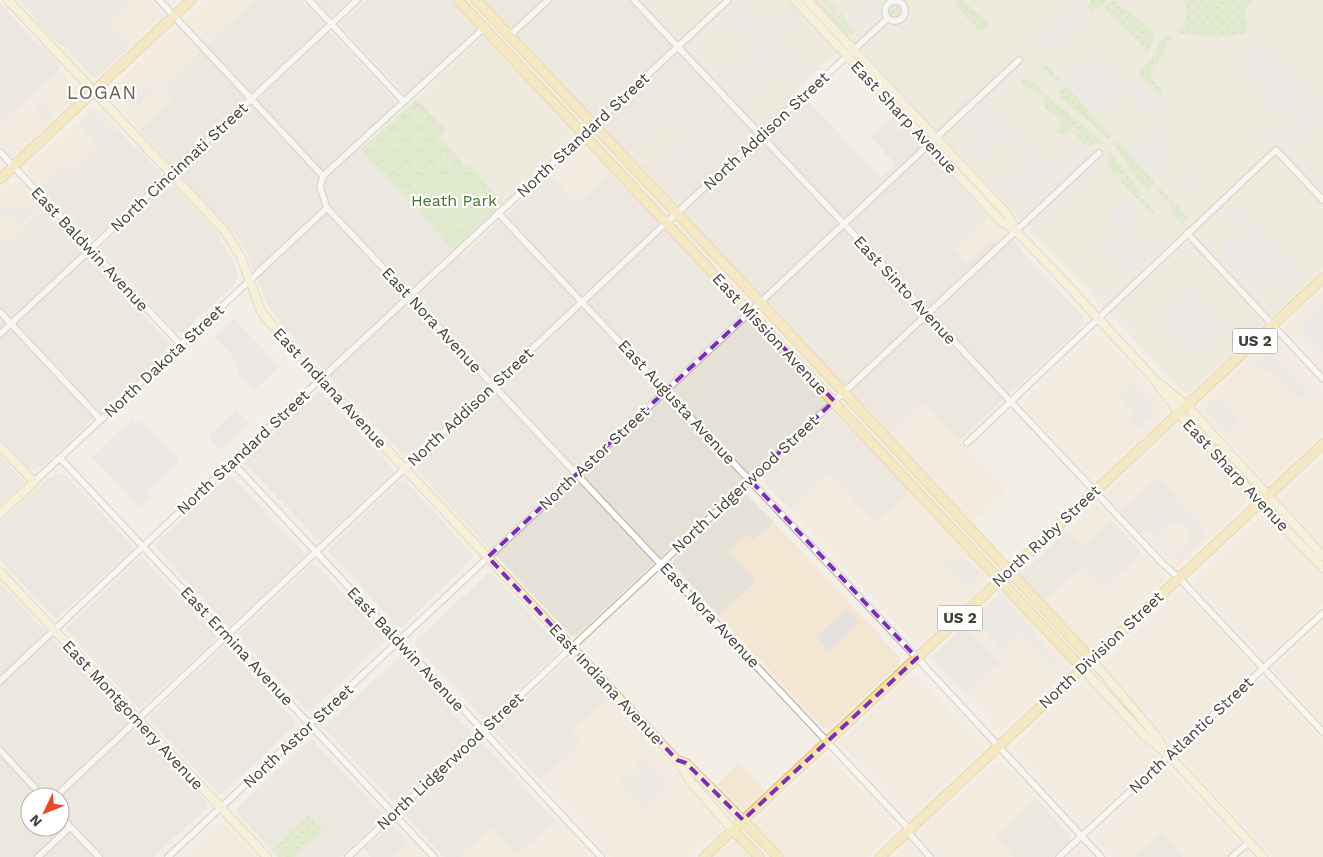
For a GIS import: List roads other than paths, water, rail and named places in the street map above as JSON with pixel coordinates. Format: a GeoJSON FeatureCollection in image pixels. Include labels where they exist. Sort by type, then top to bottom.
{"type":"FeatureCollection","features":[{"type":"Feature","properties":{"kind":"main road"},"geometry":{"type":"LineString","coordinates":[[0,179],[191,0]]}},
{"type":"Feature","properties":{"kind":"main road","name":"East Mission Avenue"},"geometry":{"type":"LineString","coordinates":[[458,0],[1082,668]]}},
{"type":"Feature","properties":{"kind":"main road","name":"East Mission Avenue"},"geometry":{"type":"LineString","coordinates":[[476,0],[761,303],[1091,659]]}},
{"type":"Feature","properties":{"kind":"main road","name":"North Ruby Street"},"geometry":{"type":"LineString","coordinates":[[704,857],[1011,571],[1094,490],[1323,278]]}},
{"type":"Feature","properties":{"kind":"main road","name":"North Division Street"},"geometry":{"type":"LineString","coordinates":[[880,857],[1323,444]]}},
{"type":"Feature","properties":{"kind":"main road","name":"East Indiana Avenue"},"geometry":{"type":"LineString","coordinates":[[743,820],[778,857]]}},
{"type":"Feature","properties":{"kind":"main road","name":"East Indiana Avenue"},"geometry":{"type":"LineString","coordinates":[[733,830],[759,857]]}},
{"type":"Feature","properties":{"kind":"street","name":"East Indiana Avenue"},"geometry":{"type":"LineString","coordinates":[[8,0],[224,230],[241,256],[262,311],[280,335],[677,760],[691,782],[733,830]]}},
{"type":"Feature","properties":{"kind":"street"},"geometry":{"type":"LineString","coordinates":[[159,0],[323,176],[484,28]]}},
{"type":"Feature","properties":{"kind":"street"},"geometry":{"type":"LineString","coordinates":[[309,0],[404,102]]}},
{"type":"Feature","properties":{"kind":"street","name":"North Cincinnati Street"},"geometry":{"type":"LineString","coordinates":[[0,334],[357,0]]}},
{"type":"Feature","properties":{"kind":"street"},"geometry":{"type":"LineString","coordinates":[[509,36],[548,0]]}},
{"type":"Feature","properties":{"kind":"street","name":"East Sinto Avenue"},"geometry":{"type":"LineString","coordinates":[[634,0],[927,314],[1323,732]]}},
{"type":"Feature","properties":{"kind":"street","name":"North Standard Street"},"geometry":{"type":"LineString","coordinates":[[0,681],[498,213],[728,0]]}},
{"type":"Feature","properties":{"kind":"street","name":"East Sharp Avenue"},"geometry":{"type":"LineString","coordinates":[[795,0],[847,56],[933,141]]}},
{"type":"Feature","properties":{"kind":"street","name":"East Sharp Avenue"},"geometry":{"type":"LineString","coordinates":[[807,0],[854,50],[1002,222],[1016,231],[1098,318],[1153,378],[1178,413],[1323,568]]}},
{"type":"Feature","properties":{"kind":"street","name":"North Addison Street"},"geometry":{"type":"LineString","coordinates":[[65,787],[666,223],[888,19]]}},
{"type":"Feature","properties":{"kind":"street"},"geometry":{"type":"LineString","coordinates":[[491,35],[500,26]]}},
{"type":"Feature","properties":{"kind":"street","name":"North Astor Street"},"geometry":{"type":"LineString","coordinates":[[168,857],[1019,60]]}},
{"type":"Feature","properties":{"kind":"street"},"geometry":{"type":"LineString","coordinates":[[967,443],[1276,150],[1323,200]]}},
{"type":"Feature","properties":{"kind":"street","name":"East Baldwin Avenue"},"geometry":{"type":"LineString","coordinates":[[0,152],[181,345]]}},
{"type":"Feature","properties":{"kind":"street","name":"North Lidgerwood Street"},"geometry":{"type":"LineString","coordinates":[[348,857],[1099,153]]}},
{"type":"Feature","properties":{"kind":"street","name":"East Nora Avenue"},"geometry":{"type":"LineString","coordinates":[[323,176],[320,187],[327,208],[662,563],[827,741],[930,857]]}},
{"type":"Feature","properties":{"kind":"street","name":"North Dakota Street"},"geometry":{"type":"LineString","coordinates":[[0,514],[327,208]]}},
{"type":"Feature","properties":{"kind":"street","name":"East Augusta Avenue"},"geometry":{"type":"LineString","coordinates":[[498,213],[917,658],[1101,857]]}},
{"type":"Feature","properties":{"kind":"street"},"geometry":{"type":"LineString","coordinates":[[1187,233],[1323,379]]}},
{"type":"Feature","properties":{"kind":"street"},"geometry":{"type":"LineString","coordinates":[[0,312],[101,420]]}},
{"type":"Feature","properties":{"kind":"street","name":"East Sharp Avenue"},"geometry":{"type":"LineString","coordinates":[[1153,378],[1186,405],[1323,556]]}},
{"type":"Feature","properties":{"kind":"street"},"geometry":{"type":"LineString","coordinates":[[0,446],[34,482]]}},
{"type":"Feature","properties":{"kind":"street","name":"East Ermina Avenue"},"geometry":{"type":"LineString","coordinates":[[60,458],[434,857]]}},
{"type":"Feature","properties":{"kind":"street","name":"East Baldwin Avenue"},"geometry":{"type":"LineString","coordinates":[[232,462],[601,857]]}},
{"type":"Feature","properties":{"kind":"street","name":"East Montgomery Avenue"},"geometry":{"type":"LineString","coordinates":[[0,572],[267,857]]}},
{"type":"Feature","properties":{"kind":"street","name":"North Atlantic Street"},"geometry":{"type":"LineString","coordinates":[[1059,857],[1323,613]]}},
{"type":"Feature","properties":{"kind":"street"},"geometry":{"type":"LineString","coordinates":[[1091,659],[1153,732],[1169,755],[1263,857]]}},
{"type":"Feature","properties":{"kind":"street"},"geometry":{"type":"LineString","coordinates":[[1082,668],[1146,737],[1169,755]]}},
{"type":"Feature","properties":{"kind":"street"},"geometry":{"type":"LineString","coordinates":[[0,750],[34,787]]}},
{"type":"Feature","properties":{"kind":"street"},"geometry":{"type":"LineString","coordinates":[[0,761],[5,756]]}},
{"type":"Feature","properties":{"kind":"street","name":"East Indiana Avenue"},"geometry":{"type":"LineString","coordinates":[[677,760],[686,763],[743,820]]}},
{"type":"Feature","properties":{"kind":"street"},"geometry":{"type":"LineString","coordinates":[[70,827],[99,857]]}},
{"type":"Feature","properties":{"kind":"street"},"geometry":{"type":"LineString","coordinates":[[38,857],[59,837]]}},
{"type":"Feature","properties":{"kind":"street"},"geometry":{"type":"LineString","coordinates":[[1232,857],[1249,842]]}},
{"type":"Feature","properties":{"kind":"district","name":"LOGAN"},"geometry":{"type":"Point","coordinates":[102,92]}},
{"type":"Feature","properties":{"kind":"park label","name":"Heath Park"},"geometry":{"type":"Point","coordinates":[454,200]}}]}
